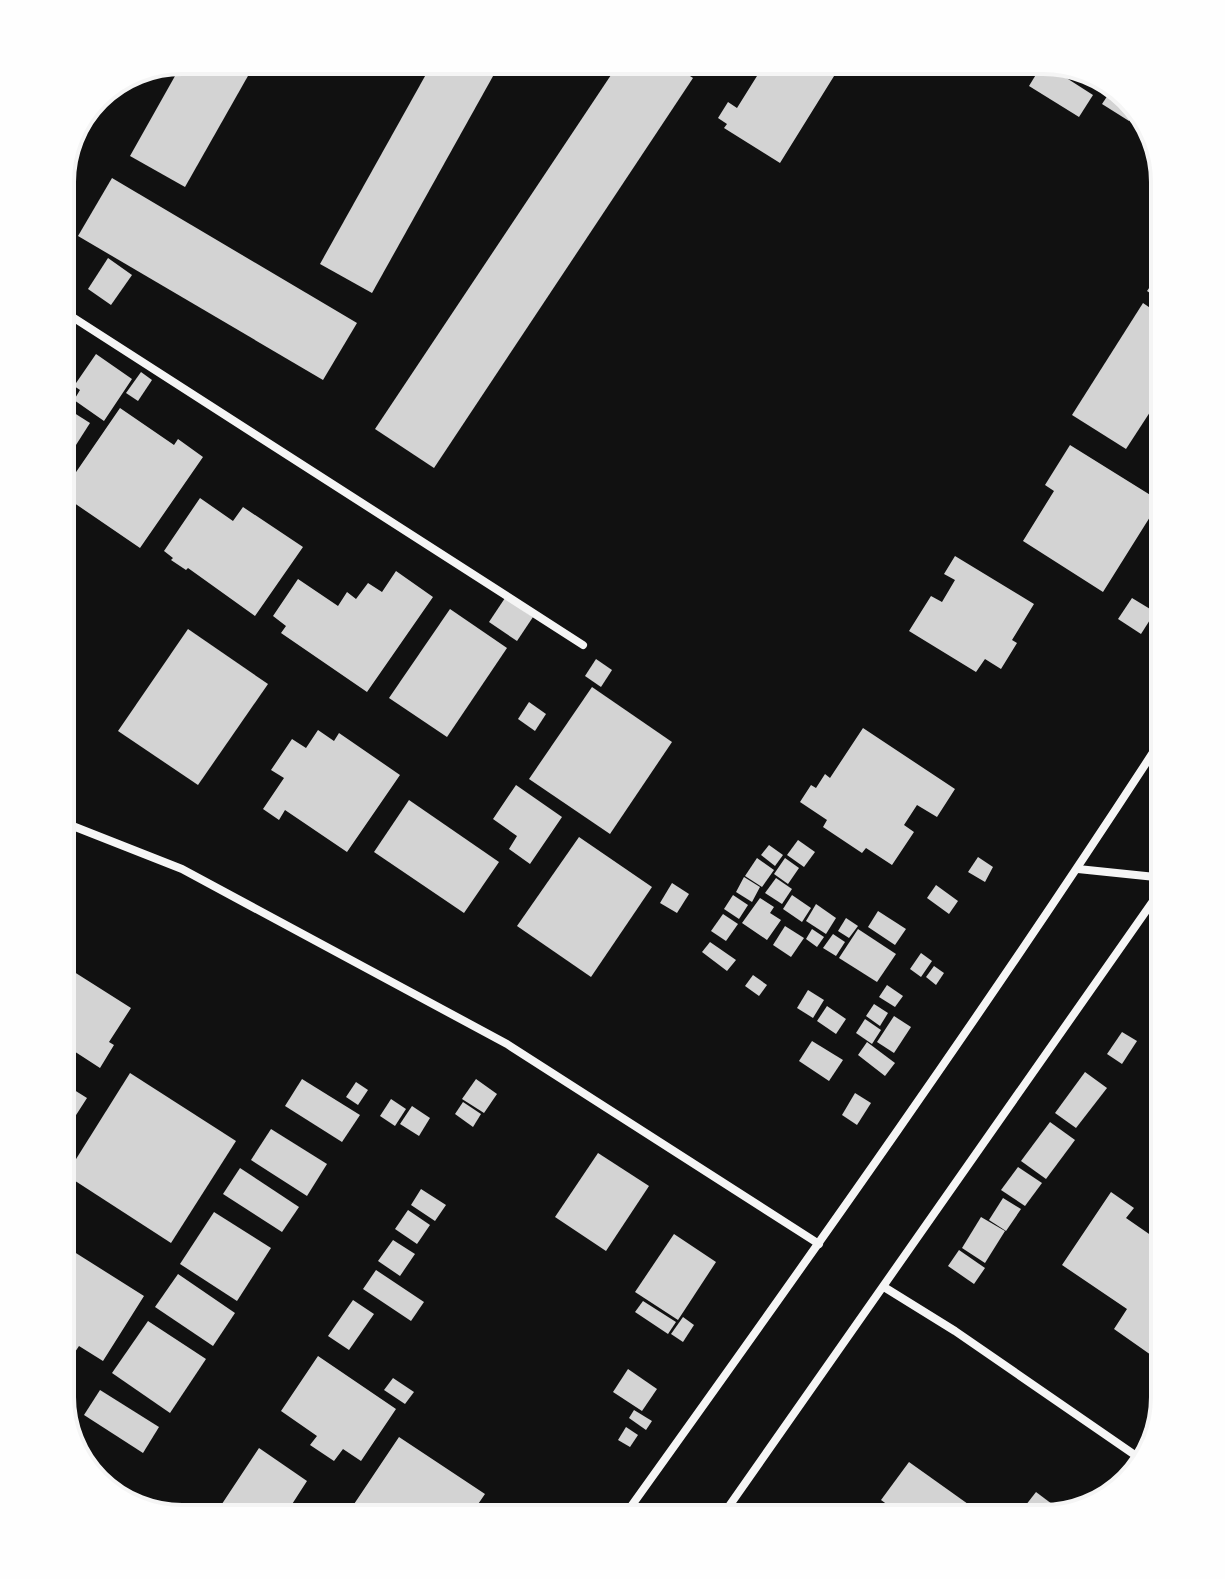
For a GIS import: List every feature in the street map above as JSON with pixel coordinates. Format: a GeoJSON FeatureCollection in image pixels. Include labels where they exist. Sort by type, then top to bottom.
{"type":"FeatureCollection","features":[{"type":"Feature","properties":{"kind":"street"},"geometry":{"type":"LineString","coordinates":[[74,318],[583,645]]}},
{"type":"Feature","properties":{"kind":"street"},"geometry":{"type":"LineString","coordinates":[[632,1505],[819,1244],[1078,869],[1151,756]]}},
{"type":"Feature","properties":{"kind":"street"},"geometry":{"type":"LineString","coordinates":[[74,827],[182,869],[507,1044],[819,1244]]}},
{"type":"Feature","properties":{"kind":"street"},"geometry":{"type":"LineString","coordinates":[[1078,869],[1151,879]]}},
{"type":"Feature","properties":{"kind":"street"},"geometry":{"type":"LineString","coordinates":[[730,1505],[1151,901]]}},
{"type":"Feature","properties":{"kind":"street"},"geometry":{"type":"LineString","coordinates":[[884,1287],[955,1331],[1134,1455]]}},
{"type":"Feature","properties":{"kind":"building"},"geometry":{"type":"Polygon","coordinates":[[[249,74],[185,187],[130,156],[176,75],[249,74]]]}},
{"type":"Feature","properties":{"kind":"building"},"geometry":{"type":"Polygon","coordinates":[[[426,74],[494,74],[372,293],[320,264],[426,74]]]}},
{"type":"Feature","properties":{"kind":"building"},"geometry":{"type":"Polygon","coordinates":[[[612,74],[687,74],[693,78],[434,468],[375,429],[612,74]]]}},
{"type":"Feature","properties":{"kind":"building"},"geometry":{"type":"Polygon","coordinates":[[[758,74],[835,74],[780,163],[724,128],[727,124],[718,118],[728,102],[737,108],[758,74]]]}},
{"type":"Feature","properties":{"kind":"building"},"geometry":{"type":"Polygon","coordinates":[[[1036,74],[1050,74],[1063,76],[1093,95],[1079,117],[1029,86],[1036,74]]]}},
{"type":"Feature","properties":{"kind":"building"},"geometry":{"type":"Polygon","coordinates":[[[1107,96],[1130,119],[1129,121],[1102,104],[1107,96]]]}},
{"type":"Feature","properties":{"kind":"building"},"geometry":{"type":"Polygon","coordinates":[[[112,178],[357,323],[323,380],[78,236],[112,178]]]}},
{"type":"Feature","properties":{"kind":"building"},"geometry":{"type":"Polygon","coordinates":[[[108,258],[132,275],[111,305],[88,289],[108,258]]]}},
{"type":"Feature","properties":{"kind":"building"},"geometry":{"type":"Polygon","coordinates":[[[1143,303],[1151,308],[1151,411],[1126,449],[1072,415],[1143,303]]]}},
{"type":"Feature","properties":{"kind":"building"},"geometry":{"type":"Polygon","coordinates":[[[96,354],[132,379],[104,421],[74,400],[80,390],[74,386],[96,354]]]}},
{"type":"Feature","properties":{"kind":"building"},"geometry":{"type":"Polygon","coordinates":[[[141,372],[152,380],[138,401],[126,393],[141,372]]]}},
{"type":"Feature","properties":{"kind":"building"},"geometry":{"type":"Polygon","coordinates":[[[120,408],[174,445],[178,439],[203,457],[140,548],[74,503],[74,475],[120,408]]]}},
{"type":"Feature","properties":{"kind":"building"},"geometry":{"type":"Polygon","coordinates":[[[74,413],[90,423],[74,448],[74,413]]]}},
{"type":"Feature","properties":{"kind":"building"},"geometry":{"type":"Polygon","coordinates":[[[1070,445],[1151,495],[1151,515],[1103,592],[1023,541],[1054,491],[1045,485],[1070,445]]]}},
{"type":"Feature","properties":{"kind":"building"},"geometry":{"type":"Polygon","coordinates":[[[200,498],[233,521],[243,507],[303,547],[255,616],[188,568],[186,570],[171,560],[173,558],[164,551],[200,498]]]}},
{"type":"Feature","properties":{"kind":"building"},"geometry":{"type":"Polygon","coordinates":[[[955,556],[1034,604],[1012,640],[1017,643],[1001,669],[985,659],[976,672],[909,631],[931,596],[942,602],[955,580],[944,574],[955,556]]]}},
{"type":"Feature","properties":{"kind":"building"},"geometry":{"type":"Polygon","coordinates":[[[396,571],[433,597],[367,692],[281,633],[286,626],[273,616],[298,579],[338,606],[347,592],[356,599],[368,583],[382,592],[396,571]]]}},
{"type":"Feature","properties":{"kind":"building"},"geometry":{"type":"Polygon","coordinates":[[[505,598],[533,617],[517,641],[489,622],[505,598]]]}},
{"type":"Feature","properties":{"kind":"building"},"geometry":{"type":"Polygon","coordinates":[[[1132,598],[1151,610],[1151,618],[1141,634],[1118,619],[1132,598]]]}},
{"type":"Feature","properties":{"kind":"building"},"geometry":{"type":"Polygon","coordinates":[[[450,609],[507,648],[447,737],[389,698],[450,609]]]}},
{"type":"Feature","properties":{"kind":"building"},"geometry":{"type":"Polygon","coordinates":[[[188,629],[268,684],[198,785],[118,731],[188,629]]]}},
{"type":"Feature","properties":{"kind":"building"},"geometry":{"type":"Polygon","coordinates":[[[596,659],[612,670],[601,687],[585,676],[596,659]]]}},
{"type":"Feature","properties":{"kind":"building"},"geometry":{"type":"Polygon","coordinates":[[[592,687],[672,742],[610,834],[529,779],[592,687]]]}},
{"type":"Feature","properties":{"kind":"building"},"geometry":{"type":"Polygon","coordinates":[[[529,702],[546,714],[535,731],[518,719],[529,702]]]}},
{"type":"Feature","properties":{"kind":"building"},"geometry":{"type":"Polygon","coordinates":[[[863,728],[955,789],[937,817],[917,805],[904,825],[914,832],[892,865],[866,848],[862,853],[823,827],[827,820],[800,802],[811,785],[816,788],[825,774],[830,778],[863,728]]]}},
{"type":"Feature","properties":{"kind":"building"},"geometry":{"type":"Polygon","coordinates":[[[318,730],[334,741],[339,733],[400,775],[347,852],[285,810],[279,820],[263,809],[284,778],[271,770],[292,739],[306,748],[318,730]]]}},
{"type":"Feature","properties":{"kind":"building"},"geometry":{"type":"Polygon","coordinates":[[[516,785],[562,817],[530,864],[509,849],[517,836],[493,819],[516,785]]]}},
{"type":"Feature","properties":{"kind":"building"},"geometry":{"type":"Polygon","coordinates":[[[409,800],[499,862],[464,913],[374,852],[409,800]]]}},
{"type":"Feature","properties":{"kind":"building"},"geometry":{"type":"Polygon","coordinates":[[[579,837],[652,887],[591,977],[517,926],[579,837]]]}},
{"type":"Feature","properties":{"kind":"building"},"geometry":{"type":"Polygon","coordinates":[[[798,840],[815,852],[804,867],[787,855],[798,840]]]}},
{"type":"Feature","properties":{"kind":"building"},"geometry":{"type":"Polygon","coordinates":[[[769,845],[783,855],[775,866],[761,855],[769,845]]]}},
{"type":"Feature","properties":{"kind":"building"},"geometry":{"type":"Polygon","coordinates":[[[978,857],[993,867],[985,882],[968,872],[978,857]]]}},
{"type":"Feature","properties":{"kind":"building"},"geometry":{"type":"Polygon","coordinates":[[[757,858],[774,870],[762,887],[745,876],[757,858]]]}},
{"type":"Feature","properties":{"kind":"building"},"geometry":{"type":"Polygon","coordinates":[[[785,858],[799,868],[788,884],[774,874],[785,858]]]}},
{"type":"Feature","properties":{"kind":"building"},"geometry":{"type":"Polygon","coordinates":[[[744,877],[760,887],[752,902],[736,892],[744,877]]]}},
{"type":"Feature","properties":{"kind":"building"},"geometry":{"type":"Polygon","coordinates":[[[776,878],[792,889],[782,904],[765,893],[776,878]]]}},
{"type":"Feature","properties":{"kind":"building"},"geometry":{"type":"Polygon","coordinates":[[[672,883],[689,894],[677,913],[660,903],[672,883]]]}},
{"type":"Feature","properties":{"kind":"building"},"geometry":{"type":"Polygon","coordinates":[[[936,885],[958,901],[949,914],[927,898],[936,885]]]}},
{"type":"Feature","properties":{"kind":"building"},"geometry":{"type":"Polygon","coordinates":[[[733,895],[748,905],[739,919],[724,909],[733,895]]]}},
{"type":"Feature","properties":{"kind":"building"},"geometry":{"type":"Polygon","coordinates":[[[792,895],[811,908],[802,922],[783,909],[792,895]]]}},
{"type":"Feature","properties":{"kind":"building"},"geometry":{"type":"Polygon","coordinates":[[[760,898],[774,907],[770,913],[781,920],[767,940],[742,923],[760,898]]]}},
{"type":"Feature","properties":{"kind":"building"},"geometry":{"type":"Polygon","coordinates":[[[816,904],[836,918],[826,934],[806,921],[816,904]]]}},
{"type":"Feature","properties":{"kind":"building"},"geometry":{"type":"Polygon","coordinates":[[[878,911],[906,929],[895,945],[868,927],[878,911]]]}},
{"type":"Feature","properties":{"kind":"building"},"geometry":{"type":"Polygon","coordinates":[[[723,914],[738,924],[726,941],[711,931],[723,914]]]}},
{"type":"Feature","properties":{"kind":"building"},"geometry":{"type":"Polygon","coordinates":[[[846,918],[858,926],[849,938],[838,931],[846,918]]]}},
{"type":"Feature","properties":{"kind":"building"},"geometry":{"type":"Polygon","coordinates":[[[785,926],[804,938],[791,957],[773,945],[785,926]]]}},
{"type":"Feature","properties":{"kind":"building"},"geometry":{"type":"Polygon","coordinates":[[[812,929],[824,937],[817,947],[806,939],[812,929]]]}},
{"type":"Feature","properties":{"kind":"building"},"geometry":{"type":"Polygon","coordinates":[[[858,929],[896,954],[877,982],[839,958],[858,929]]]}},
{"type":"Feature","properties":{"kind":"building"},"geometry":{"type":"Polygon","coordinates":[[[833,934],[845,942],[836,956],[823,948],[833,934]]]}},
{"type":"Feature","properties":{"kind":"building"},"geometry":{"type":"Polygon","coordinates":[[[710,942],[736,960],[727,971],[702,952],[710,942]]]}},
{"type":"Feature","properties":{"kind":"building"},"geometry":{"type":"Polygon","coordinates":[[[921,953],[932,961],[921,977],[910,969],[921,953]]]}},
{"type":"Feature","properties":{"kind":"building"},"geometry":{"type":"Polygon","coordinates":[[[934,966],[944,973],[936,985],[926,977],[934,966]]]}},
{"type":"Feature","properties":{"kind":"building"},"geometry":{"type":"Polygon","coordinates":[[[74,972],[131,1008],[109,1042],[114,1045],[100,1068],[74,1051],[74,972]]]}},
{"type":"Feature","properties":{"kind":"building"},"geometry":{"type":"Polygon","coordinates":[[[753,975],[767,985],[759,996],[745,986],[753,975]]]}},
{"type":"Feature","properties":{"kind":"building"},"geometry":{"type":"Polygon","coordinates":[[[887,985],[903,996],[895,1007],[879,997],[887,985]]]}},
{"type":"Feature","properties":{"kind":"building"},"geometry":{"type":"Polygon","coordinates":[[[808,990],[824,1000],[813,1018],[797,1008],[808,990]]]}},
{"type":"Feature","properties":{"kind":"building"},"geometry":{"type":"Polygon","coordinates":[[[874,1004],[888,1013],[880,1026],[866,1016],[874,1004]]]}},
{"type":"Feature","properties":{"kind":"building"},"geometry":{"type":"Polygon","coordinates":[[[827,1006],[846,1019],[836,1034],[817,1021],[827,1006]]]}},
{"type":"Feature","properties":{"kind":"building"},"geometry":{"type":"Polygon","coordinates":[[[894,1016],[911,1027],[894,1053],[877,1042],[894,1016]]]}},
{"type":"Feature","properties":{"kind":"building"},"geometry":{"type":"Polygon","coordinates":[[[865,1019],[881,1030],[872,1044],[856,1033],[865,1019]]]}},
{"type":"Feature","properties":{"kind":"building"},"geometry":{"type":"Polygon","coordinates":[[[1122,1032],[1137,1041],[1122,1064],[1107,1054],[1122,1032]]]}},
{"type":"Feature","properties":{"kind":"building"},"geometry":{"type":"Polygon","coordinates":[[[812,1041],[843,1060],[829,1081],[799,1061],[812,1041]]]}},
{"type":"Feature","properties":{"kind":"building"},"geometry":{"type":"Polygon","coordinates":[[[867,1042],[895,1063],[885,1076],[858,1055],[867,1042]]]}},
{"type":"Feature","properties":{"kind":"building"},"geometry":{"type":"Polygon","coordinates":[[[1085,1072],[1107,1088],[1076,1128],[1055,1113],[1085,1072]]]}},
{"type":"Feature","properties":{"kind":"building"},"geometry":{"type":"Polygon","coordinates":[[[130,1073],[236,1141],[171,1243],[74,1180],[74,1162],[130,1073]]]}},
{"type":"Feature","properties":{"kind":"building"},"geometry":{"type":"Polygon","coordinates":[[[302,1079],[360,1115],[342,1142],[285,1106],[302,1079]]]}},
{"type":"Feature","properties":{"kind":"building"},"geometry":{"type":"Polygon","coordinates":[[[476,1079],[497,1094],[484,1113],[462,1099],[476,1079]]]}},
{"type":"Feature","properties":{"kind":"building"},"geometry":{"type":"Polygon","coordinates":[[[356,1082],[368,1090],[358,1105],[346,1097],[356,1082]]]}},
{"type":"Feature","properties":{"kind":"building"},"geometry":{"type":"Polygon","coordinates":[[[74,1090],[87,1098],[74,1118],[74,1090]]]}},
{"type":"Feature","properties":{"kind":"building"},"geometry":{"type":"Polygon","coordinates":[[[855,1093],[871,1103],[857,1125],[842,1115],[855,1093]]]}},
{"type":"Feature","properties":{"kind":"building"},"geometry":{"type":"Polygon","coordinates":[[[391,1099],[406,1109],[395,1126],[380,1116],[391,1099]]]}},
{"type":"Feature","properties":{"kind":"building"},"geometry":{"type":"Polygon","coordinates":[[[463,1102],[481,1114],[473,1127],[455,1114],[463,1102]]]}},
{"type":"Feature","properties":{"kind":"building"},"geometry":{"type":"Polygon","coordinates":[[[412,1106],[430,1118],[419,1136],[400,1124],[412,1106]]]}},
{"type":"Feature","properties":{"kind":"building"},"geometry":{"type":"Polygon","coordinates":[[[1050,1122],[1075,1140],[1046,1179],[1021,1161],[1050,1122]]]}},
{"type":"Feature","properties":{"kind":"building"},"geometry":{"type":"Polygon","coordinates":[[[271,1129],[327,1164],[307,1196],[251,1160],[271,1129]]]}},
{"type":"Feature","properties":{"kind":"building"},"geometry":{"type":"Polygon","coordinates":[[[598,1153],[649,1186],[606,1251],[555,1217],[598,1153]]]}},
{"type":"Feature","properties":{"kind":"building"},"geometry":{"type":"Polygon","coordinates":[[[1018,1167],[1042,1183],[1025,1206],[1001,1190],[1018,1167]]]}},
{"type":"Feature","properties":{"kind":"building"},"geometry":{"type":"Polygon","coordinates":[[[240,1168],[299,1207],[282,1232],[223,1194],[240,1168]]]}},
{"type":"Feature","properties":{"kind":"building"},"geometry":{"type":"Polygon","coordinates":[[[421,1189],[446,1205],[435,1221],[411,1205],[421,1189]]]}},
{"type":"Feature","properties":{"kind":"building"},"geometry":{"type":"Polygon","coordinates":[[[1111,1192],[1134,1208],[1126,1218],[1151,1235],[1151,1355],[1114,1329],[1127,1309],[1062,1265],[1111,1192]]]}},
{"type":"Feature","properties":{"kind":"building"},"geometry":{"type":"Polygon","coordinates":[[[1003,1198],[1021,1209],[1006,1231],[989,1220],[1003,1198]]]}},
{"type":"Feature","properties":{"kind":"building"},"geometry":{"type":"Polygon","coordinates":[[[408,1210],[430,1225],[417,1244],[395,1229],[408,1210]]]}},
{"type":"Feature","properties":{"kind":"building"},"geometry":{"type":"Polygon","coordinates":[[[214,1212],[271,1248],[237,1301],[180,1264],[214,1212]]]}},
{"type":"Feature","properties":{"kind":"building"},"geometry":{"type":"Polygon","coordinates":[[[981,1217],[1005,1231],[985,1263],[962,1248],[981,1217]]]}},
{"type":"Feature","properties":{"kind":"building"},"geometry":{"type":"Polygon","coordinates":[[[674,1234],[716,1262],[678,1320],[635,1292],[674,1234]]]}},
{"type":"Feature","properties":{"kind":"building"},"geometry":{"type":"Polygon","coordinates":[[[393,1240],[415,1254],[400,1276],[378,1261],[393,1240]]]}},
{"type":"Feature","properties":{"kind":"building"},"geometry":{"type":"Polygon","coordinates":[[[959,1250],[985,1268],[974,1284],[948,1266],[959,1250]]]}},
{"type":"Feature","properties":{"kind":"building"},"geometry":{"type":"Polygon","coordinates":[[[74,1252],[144,1296],[103,1361],[79,1346],[74,1354],[74,1252]]]}},
{"type":"Feature","properties":{"kind":"building"},"geometry":{"type":"Polygon","coordinates":[[[376,1270],[424,1302],[411,1321],[363,1289],[376,1270]]]}},
{"type":"Feature","properties":{"kind":"building"},"geometry":{"type":"Polygon","coordinates":[[[178,1274],[235,1313],[213,1346],[155,1307],[178,1274]]]}},
{"type":"Feature","properties":{"kind":"building"},"geometry":{"type":"Polygon","coordinates":[[[353,1300],[374,1314],[349,1350],[328,1336],[353,1300]]]}},
{"type":"Feature","properties":{"kind":"building"},"geometry":{"type":"Polygon","coordinates":[[[643,1301],[676,1322],[668,1334],[635,1312],[643,1301]]]}},
{"type":"Feature","properties":{"kind":"building"},"geometry":{"type":"Polygon","coordinates":[[[683,1317],[694,1325],[683,1342],[671,1334],[683,1317]]]}},
{"type":"Feature","properties":{"kind":"building"},"geometry":{"type":"Polygon","coordinates":[[[148,1321],[206,1359],[170,1413],[112,1373],[148,1321]]]}},
{"type":"Feature","properties":{"kind":"building"},"geometry":{"type":"Polygon","coordinates":[[[318,1356],[396,1409],[361,1461],[343,1449],[334,1461],[310,1445],[317,1436],[281,1411],[318,1356]]]}},
{"type":"Feature","properties":{"kind":"building"},"geometry":{"type":"Polygon","coordinates":[[[628,1369],[657,1389],[642,1411],[613,1392],[628,1369]]]}},
{"type":"Feature","properties":{"kind":"building"},"geometry":{"type":"Polygon","coordinates":[[[393,1378],[414,1392],[405,1404],[384,1390],[393,1378]]]}},
{"type":"Feature","properties":{"kind":"building"},"geometry":{"type":"Polygon","coordinates":[[[100,1390],[159,1427],[143,1453],[84,1415],[100,1390]]]}},
{"type":"Feature","properties":{"kind":"building"},"geometry":{"type":"Polygon","coordinates":[[[634,1410],[652,1421],[646,1430],[629,1418],[634,1410]]]}},
{"type":"Feature","properties":{"kind":"building"},"geometry":{"type":"Polygon","coordinates":[[[626,1427],[638,1435],[630,1447],[618,1440],[626,1427]]]}},
{"type":"Feature","properties":{"kind":"building"},"geometry":{"type":"Polygon","coordinates":[[[399,1437],[485,1494],[477,1505],[353,1505],[399,1437]]]}},
{"type":"Feature","properties":{"kind":"building"},"geometry":{"type":"Polygon","coordinates":[[[259,1448],[307,1481],[292,1505],[221,1505],[259,1448]]]}},
{"type":"Feature","properties":{"kind":"building"},"geometry":{"type":"Polygon","coordinates":[[[909,1462],[969,1505],[888,1505],[881,1500],[909,1462]]]}},
{"type":"Feature","properties":{"kind":"building"},"geometry":{"type":"Polygon","coordinates":[[[1036,1492],[1052,1504],[1043,1505],[1026,1505],[1036,1492]]]}}]}
